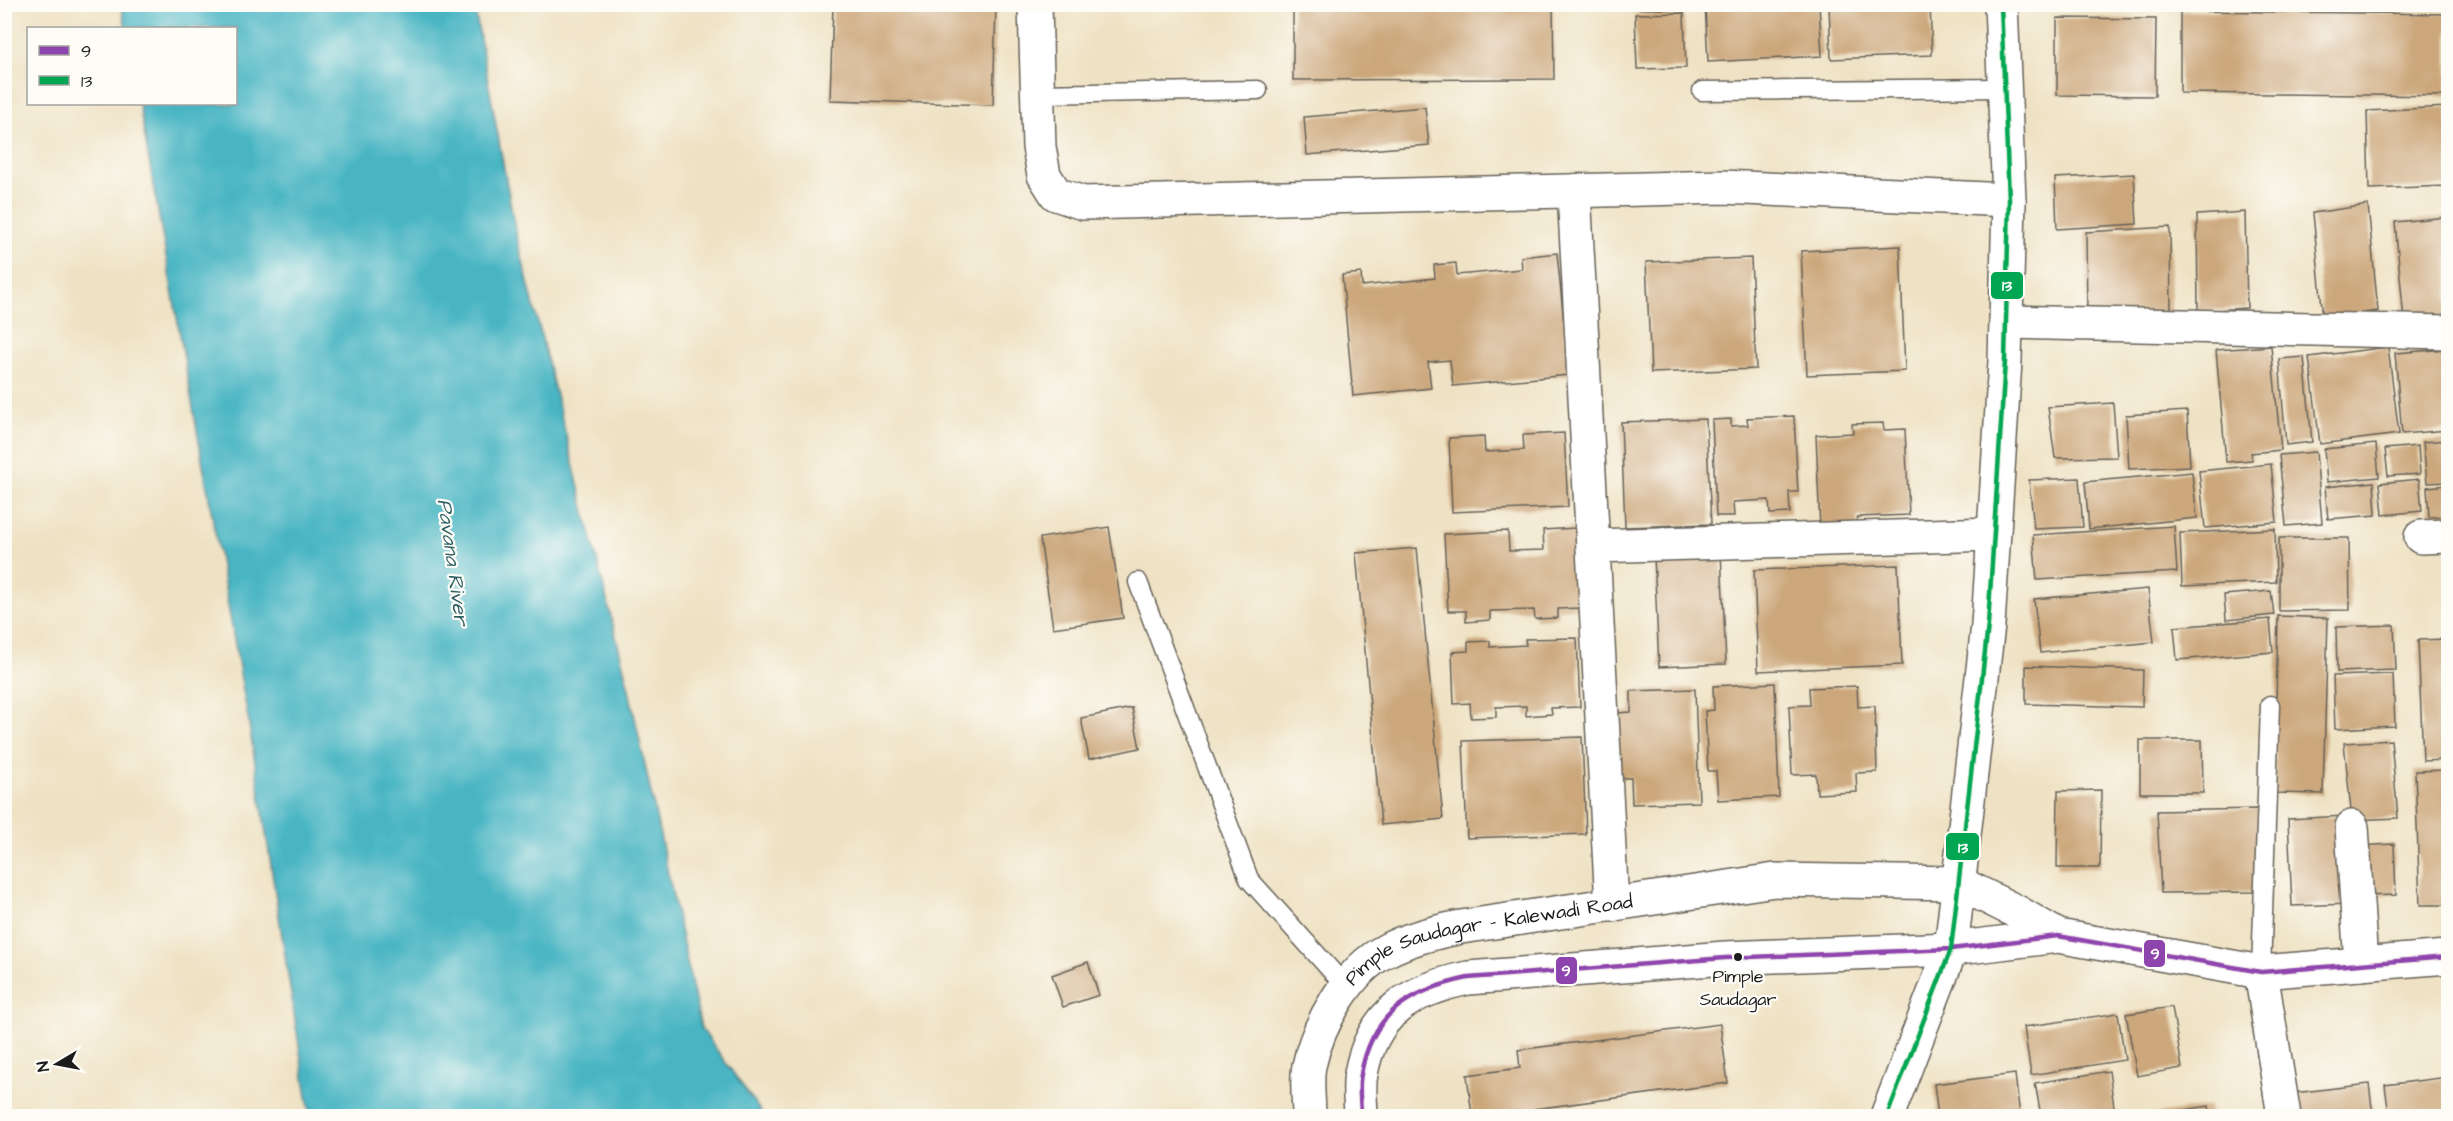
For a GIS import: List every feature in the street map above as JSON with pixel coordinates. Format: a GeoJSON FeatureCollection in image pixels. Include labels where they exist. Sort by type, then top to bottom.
{"type":"FeatureCollection","features":[{"type":"Feature","properties":{"kind":"street"},"geometry":{"type":"LineString","coordinates":[[1035,4],[1039,147],[1044,175],[1056,194],[1083,203],[1723,187],[2009,200]]}},
{"type":"Feature","properties":{"kind":"street"},"geometry":{"type":"LineString","coordinates":[[1887,1116],[1951,949],[1988,625],[2006,322],[2009,200],[2001,4]]}},
{"type":"Feature","properties":{"kind":"street"},"geometry":{"type":"LineString","coordinates":[[1574,191],[1612,905]]}},
{"type":"Feature","properties":{"kind":"street"},"geometry":{"type":"LineString","coordinates":[[2006,322],[2448,332]]}},
{"type":"Feature","properties":{"kind":"street"},"geometry":{"type":"LineString","coordinates":[[1593,546],[1993,534]]}},
{"type":"Feature","properties":{"kind":"street"},"geometry":{"type":"LineString","coordinates":[[2352,827],[2361,964]]}},
{"type":"Feature","properties":{"kind":"street","name":"Pimple Saudagar - Kalewadi Road"},"geometry":{"type":"LineString","coordinates":[[1310,1116],[1309,1067],[1326,1018],[1353,976],[1385,951],[1423,935],[1461,927],[1775,880],[1959,883]]}},
{"type":"Feature","properties":{"kind":"street"},"geometry":{"type":"LineString","coordinates":[[1959,883],[2018,912],[2058,936],[2261,972],[2448,957]]}},
{"type":"Feature","properties":{"kind":"street","name":"Pimple Saudagar - Kalewadi Road"},"geometry":{"type":"LineString","coordinates":[[1361,1116],[1360,1075],[1372,1041],[1391,1012],[1411,996],[1438,984],[1468,978],[1725,958],[1951,949],[2058,936]]}},
{"type":"Feature","properties":{"kind":"street"},"geometry":{"type":"LineString","coordinates":[[2261,972],[2284,1116]]}},
{"type":"Feature","properties":{"kind":"lane"},"geometry":{"type":"LineString","coordinates":[[1702,91],[2003,88]]}},
{"type":"Feature","properties":{"kind":"lane"},"geometry":{"type":"LineString","coordinates":[[1037,94],[1258,90]]}},
{"type":"Feature","properties":{"kind":"lane"},"geometry":{"type":"LineString","coordinates":[[1138,582],[1249,879],[1346,987]]}},
{"type":"Feature","properties":{"kind":"lane"},"geometry":{"type":"LineString","coordinates":[[2261,972],[2270,705]]}},
{"type":"Feature","properties":{"kind":"water","name":"Pavana River"},"geometry":{"type":"Polygon","coordinates":[[[121,5],[474,5],[516,234],[628,685],[701,1028],[764,1116],[310,1116],[248,718],[139,105],[237,105],[237,27],[126,27],[121,5]]]}},
{"type":"Feature","properties":{"kind":"building"},"geometry":{"type":"Polygon","coordinates":[[[833,4],[996,6],[993,105],[830,100],[833,4]]]}},
{"type":"Feature","properties":{"kind":"building"},"geometry":{"type":"Polygon","coordinates":[[[1293,4],[1553,4],[1554,79],[1293,80],[1293,4]]]}},
{"type":"Feature","properties":{"kind":"building"},"geometry":{"type":"Polygon","coordinates":[[[1620,4],[1686,4],[1686,10],[1620,8],[1620,4]]]}},
{"type":"Feature","properties":{"kind":"building"},"geometry":{"type":"Polygon","coordinates":[[[1705,4],[1819,4],[1822,56],[1708,62],[1705,4]]]}},
{"type":"Feature","properties":{"kind":"building"},"geometry":{"type":"Polygon","coordinates":[[[1829,4],[1930,4],[1932,55],[1831,59],[1829,4]]]}},
{"type":"Feature","properties":{"kind":"building"},"geometry":{"type":"Polygon","coordinates":[[[2180,11],[2448,14],[2448,96],[2180,93],[2180,11]]]}},
{"type":"Feature","properties":{"kind":"building"},"geometry":{"type":"Polygon","coordinates":[[[1684,13],[1686,68],[1637,69],[1635,14],[1684,13]]]}},
{"type":"Feature","properties":{"kind":"building"},"geometry":{"type":"Polygon","coordinates":[[[2057,18],[2156,19],[2155,96],[2057,95],[2057,18]]]}},
{"type":"Feature","properties":{"kind":"building"},"geometry":{"type":"Polygon","coordinates":[[[1425,107],[1429,145],[1307,155],[1304,117],[1425,107]]]}},
{"type":"Feature","properties":{"kind":"building"},"geometry":{"type":"Polygon","coordinates":[[[2448,107],[2448,186],[2369,189],[2367,111],[2448,107]]]}},
{"type":"Feature","properties":{"kind":"building"},"geometry":{"type":"Polygon","coordinates":[[[2134,174],[2137,224],[2057,229],[2055,178],[2134,174]]]}},
{"type":"Feature","properties":{"kind":"building"},"geometry":{"type":"Polygon","coordinates":[[[2368,205],[2378,311],[2323,318],[2313,213],[2368,205]]]}},
{"type":"Feature","properties":{"kind":"building"},"geometry":{"type":"Polygon","coordinates":[[[2245,212],[2247,308],[2198,311],[2197,215],[2245,212]]]}},
{"type":"Feature","properties":{"kind":"building"},"geometry":{"type":"Polygon","coordinates":[[[2448,217],[2448,327],[2405,331],[2395,222],[2448,217]]]}},
{"type":"Feature","properties":{"kind":"building"},"geometry":{"type":"Polygon","coordinates":[[[2170,227],[2171,312],[2087,316],[2086,232],[2170,227]]]}},
{"type":"Feature","properties":{"kind":"building"},"geometry":{"type":"Polygon","coordinates":[[[1900,246],[1905,371],[1807,375],[1801,251],[1900,246]]]}},
{"type":"Feature","properties":{"kind":"building"},"geometry":{"type":"Polygon","coordinates":[[[1557,253],[1569,375],[1453,386],[1450,360],[1428,362],[1431,388],[1353,396],[1342,275],[1361,273],[1362,286],[1435,278],[1434,265],[1456,263],[1457,275],[1522,269],[1521,257],[1557,253]]]}},
{"type":"Feature","properties":{"kind":"building"},"geometry":{"type":"Polygon","coordinates":[[[1751,258],[1756,369],[1651,373],[1646,262],[1751,258]]]}},
{"type":"Feature","properties":{"kind":"building"},"geometry":{"type":"Polygon","coordinates":[[[2271,346],[2281,450],[2251,453],[2252,460],[2226,462],[2216,350],[2271,346]]]}},
{"type":"Feature","properties":{"kind":"building"},"geometry":{"type":"Polygon","coordinates":[[[2388,347],[2399,434],[2320,444],[2309,357],[2388,347]]]}},
{"type":"Feature","properties":{"kind":"building"},"geometry":{"type":"Polygon","coordinates":[[[2448,349],[2448,430],[2402,434],[2395,353],[2448,349]]]}},
{"type":"Feature","properties":{"kind":"building"},"geometry":{"type":"Polygon","coordinates":[[[2304,357],[2312,442],[2286,445],[2279,359],[2304,357]]]}},
{"type":"Feature","properties":{"kind":"building"},"geometry":{"type":"Polygon","coordinates":[[[2113,403],[2117,457],[2055,458],[2048,407],[2113,403]]]}},
{"type":"Feature","properties":{"kind":"building"},"geometry":{"type":"Polygon","coordinates":[[[2187,411],[2190,466],[2129,469],[2126,415],[2187,411]]]}},
{"type":"Feature","properties":{"kind":"building"},"geometry":{"type":"Polygon","coordinates":[[[1794,416],[1798,492],[1789,492],[1790,513],[1770,514],[1769,500],[1733,502],[1734,516],[1716,516],[1712,420],[1731,419],[1731,426],[1748,425],[1747,418],[1794,416]]]}},
{"type":"Feature","properties":{"kind":"building"},"geometry":{"type":"Polygon","coordinates":[[[1706,419],[1711,524],[1625,527],[1621,422],[1706,419]]]}},
{"type":"Feature","properties":{"kind":"building"},"geometry":{"type":"Polygon","coordinates":[[[1883,423],[1884,430],[1905,429],[1909,515],[1857,517],[1858,527],[1820,529],[1816,435],[1853,433],[1852,424],[1883,423]]]}},
{"type":"Feature","properties":{"kind":"building"},"geometry":{"type":"Polygon","coordinates":[[[1564,433],[1568,507],[1452,512],[1449,438],[1484,436],[1485,452],[1524,450],[1523,435],[1564,433]]]}},
{"type":"Feature","properties":{"kind":"building"},"geometry":{"type":"Polygon","coordinates":[[[2448,440],[2448,482],[2427,483],[2423,442],[2448,440]]]}},
{"type":"Feature","properties":{"kind":"building"},"geometry":{"type":"Polygon","coordinates":[[[2376,444],[2379,477],[2327,482],[2324,449],[2376,444]]]}},
{"type":"Feature","properties":{"kind":"building"},"geometry":{"type":"Polygon","coordinates":[[[2418,446],[2420,474],[2388,476],[2385,449],[2418,446]]]}},
{"type":"Feature","properties":{"kind":"building"},"geometry":{"type":"Polygon","coordinates":[[[2316,452],[2322,523],[2286,526],[2279,455],[2316,452]]]}},
{"type":"Feature","properties":{"kind":"building"},"geometry":{"type":"Polygon","coordinates":[[[2271,464],[2277,522],[2205,528],[2199,471],[2271,464]]]}},
{"type":"Feature","properties":{"kind":"building"},"geometry":{"type":"Polygon","coordinates":[[[2192,472],[2197,518],[2089,529],[2085,482],[2192,472]]]}},
{"type":"Feature","properties":{"kind":"building"},"geometry":{"type":"Polygon","coordinates":[[[2079,478],[2083,527],[2034,529],[2029,480],[2079,478]]]}},
{"type":"Feature","properties":{"kind":"building"},"geometry":{"type":"Polygon","coordinates":[[[2419,479],[2422,511],[2383,515],[2380,483],[2419,479]]]}},
{"type":"Feature","properties":{"kind":"building"},"geometry":{"type":"Polygon","coordinates":[[[2374,482],[2376,515],[2328,519],[2325,487],[2374,482]]]}},
{"type":"Feature","properties":{"kind":"building"},"geometry":{"type":"Polygon","coordinates":[[[2448,485],[2448,516],[2429,517],[2427,487],[2448,485]]]}},
{"type":"Feature","properties":{"kind":"building"},"geometry":{"type":"Polygon","coordinates":[[[2174,526],[2177,572],[2037,580],[2033,535],[2174,526]]]}},
{"type":"Feature","properties":{"kind":"building"},"geometry":{"type":"Polygon","coordinates":[[[1109,527],[1123,618],[1053,628],[1040,538],[1109,527]]]}},
{"type":"Feature","properties":{"kind":"building"},"geometry":{"type":"Polygon","coordinates":[[[1576,528],[1580,608],[1558,609],[1558,618],[1535,619],[1534,610],[1490,611],[1490,620],[1466,622],[1466,611],[1448,611],[1444,534],[1508,531],[1509,551],[1544,550],[1543,530],[1576,528]]]}},
{"type":"Feature","properties":{"kind":"building"},"geometry":{"type":"Polygon","coordinates":[[[2275,529],[2276,582],[2182,586],[2180,533],[2275,529]]]}},
{"type":"Feature","properties":{"kind":"building"},"geometry":{"type":"Polygon","coordinates":[[[2279,538],[2349,538],[2350,610],[2279,611],[2279,538]]]}},
{"type":"Feature","properties":{"kind":"building"},"geometry":{"type":"Polygon","coordinates":[[[1417,548],[1443,819],[1381,825],[1356,553],[1417,548]]]}},
{"type":"Feature","properties":{"kind":"building"},"geometry":{"type":"Polygon","coordinates":[[[1721,552],[1726,664],[1659,667],[1654,555],[1721,552]]]}},
{"type":"Feature","properties":{"kind":"building"},"geometry":{"type":"Polygon","coordinates":[[[1898,565],[1902,665],[1758,671],[1754,570],[1898,565]]]}},
{"type":"Feature","properties":{"kind":"building"},"geometry":{"type":"Polygon","coordinates":[[[2148,589],[2154,642],[2040,653],[2034,599],[2148,589]]]}},
{"type":"Feature","properties":{"kind":"building"},"geometry":{"type":"Polygon","coordinates":[[[2271,591],[2274,615],[2226,620],[2224,595],[2271,591]]]}},
{"type":"Feature","properties":{"kind":"building"},"geometry":{"type":"Polygon","coordinates":[[[2278,616],[2328,618],[2323,794],[2274,793],[2278,616]]]}},
{"type":"Feature","properties":{"kind":"building"},"geometry":{"type":"Polygon","coordinates":[[[2270,619],[2273,652],[2177,660],[2174,627],[2270,619]]]}},
{"type":"Feature","properties":{"kind":"building"},"geometry":{"type":"Polygon","coordinates":[[[2394,625],[2396,670],[2337,672],[2336,627],[2394,625]]]}},
{"type":"Feature","properties":{"kind":"building"},"geometry":{"type":"Polygon","coordinates":[[[1577,638],[1580,707],[1551,708],[1552,714],[1526,716],[1526,706],[1496,707],[1496,717],[1471,718],[1470,703],[1454,704],[1452,652],[1468,651],[1468,642],[1490,641],[1490,647],[1526,645],[1525,639],[1577,638]]]}},
{"type":"Feature","properties":{"kind":"building"},"geometry":{"type":"Polygon","coordinates":[[[2448,639],[2448,760],[2423,761],[2418,640],[2448,639]]]}},
{"type":"Feature","properties":{"kind":"building"},"geometry":{"type":"Polygon","coordinates":[[[2026,666],[2143,670],[2142,707],[2026,704],[2026,666]]]}},
{"type":"Feature","properties":{"kind":"building"},"geometry":{"type":"Polygon","coordinates":[[[2393,674],[2395,726],[2335,729],[2333,676],[2393,674]]]}},
{"type":"Feature","properties":{"kind":"building"},"geometry":{"type":"Polygon","coordinates":[[[1775,683],[1779,797],[1718,800],[1716,771],[1708,771],[1705,711],[1714,710],[1713,686],[1775,683]]]}},
{"type":"Feature","properties":{"kind":"building"},"geometry":{"type":"Polygon","coordinates":[[[1857,686],[1858,707],[1875,706],[1877,772],[1856,773],[1857,792],[1817,794],[1816,774],[1792,775],[1789,706],[1810,705],[1809,688],[1857,686]]]}},
{"type":"Feature","properties":{"kind":"building"},"geometry":{"type":"Polygon","coordinates":[[[1695,689],[1699,802],[1632,804],[1631,778],[1619,778],[1617,713],[1631,712],[1631,691],[1695,689]]]}},
{"type":"Feature","properties":{"kind":"building"},"geometry":{"type":"Polygon","coordinates":[[[1132,708],[1140,748],[1089,759],[1081,718],[1132,708]]]}},
{"type":"Feature","properties":{"kind":"building"},"geometry":{"type":"Polygon","coordinates":[[[1582,737],[1586,834],[1467,838],[1463,741],[1582,737]]]}},
{"type":"Feature","properties":{"kind":"building"},"geometry":{"type":"Polygon","coordinates":[[[2140,740],[2202,740],[2203,793],[2140,793],[2140,740]]]}},
{"type":"Feature","properties":{"kind":"building"},"geometry":{"type":"Polygon","coordinates":[[[2391,740],[2398,818],[2352,820],[2344,743],[2391,740]]]}},
{"type":"Feature","properties":{"kind":"building"},"geometry":{"type":"Polygon","coordinates":[[[2448,770],[2448,905],[2420,905],[2415,771],[2448,770]]]}},
{"type":"Feature","properties":{"kind":"building"},"geometry":{"type":"Polygon","coordinates":[[[2101,790],[2100,868],[2057,868],[2058,791],[2101,790]]]}},
{"type":"Feature","properties":{"kind":"building"},"geometry":{"type":"Polygon","coordinates":[[[2258,809],[2258,892],[2161,893],[2157,811],[2258,809]]]}},
{"type":"Feature","properties":{"kind":"building"},"geometry":{"type":"Polygon","coordinates":[[[2346,816],[2350,904],[2292,906],[2288,819],[2346,816]]]}},
{"type":"Feature","properties":{"kind":"building"},"geometry":{"type":"Polygon","coordinates":[[[2394,844],[2396,895],[2362,896],[2359,846],[2394,844]]]}},
{"type":"Feature","properties":{"kind":"building"},"geometry":{"type":"Polygon","coordinates":[[[1088,962],[1099,995],[1063,1007],[1052,975],[1088,962]]]}},
{"type":"Feature","properties":{"kind":"building"},"geometry":{"type":"Polygon","coordinates":[[[2172,1007],[2182,1068],[2137,1076],[2126,1014],[2172,1007]]]}},
{"type":"Feature","properties":{"kind":"building"},"geometry":{"type":"Polygon","coordinates":[[[2118,1013],[2125,1060],[2031,1075],[2024,1027],[2118,1013]]]}},
{"type":"Feature","properties":{"kind":"building"},"geometry":{"type":"Polygon","coordinates":[[[1720,1024],[1728,1083],[1534,1109],[1535,1116],[1472,1116],[1467,1075],[1520,1068],[1518,1050],[1720,1024]]]}},
{"type":"Feature","properties":{"kind":"building"},"geometry":{"type":"Polygon","coordinates":[[[2109,1071],[2115,1114],[2041,1116],[2035,1083],[2109,1071]]]}},
{"type":"Feature","properties":{"kind":"building"},"geometry":{"type":"Polygon","coordinates":[[[2015,1074],[2020,1116],[1938,1116],[1934,1084],[2015,1074]]]}},
{"type":"Feature","properties":{"kind":"building"},"geometry":{"type":"Polygon","coordinates":[[[2448,1077],[2448,1116],[2389,1116],[2385,1085],[2448,1077]]]}},
{"type":"Feature","properties":{"kind":"building"},"geometry":{"type":"Polygon","coordinates":[[[2369,1084],[2373,1116],[2297,1116],[2294,1093],[2369,1084]]]}},
{"type":"Feature","properties":{"kind":"building"},"geometry":{"type":"Polygon","coordinates":[[[2209,1106],[2211,1116],[2151,1116],[2151,1115],[2209,1106]]]}},
{"type":"Feature","properties":{"kind":"transit line","name":"13"},"geometry":{"type":"LineString","coordinates":[[1887,1116],[1951,949],[1988,625],[2005,361],[2009,200],[2001,4]]}},
{"type":"Feature","properties":{"kind":"transit line","name":"9"},"geometry":{"type":"LineString","coordinates":[[1361,1116],[1361,1074],[1366,1053],[1374,1035],[1385,1020],[1397,1007],[1412,997],[1429,989],[1468,978],[1725,958],[1951,949],[2058,936],[2261,972],[2448,957]]}},
{"type":"Feature","properties":{"kind":"place","name":"Pimple Saudagar"},"geometry":{"type":"Point","coordinates":[1738,957]}}]}
